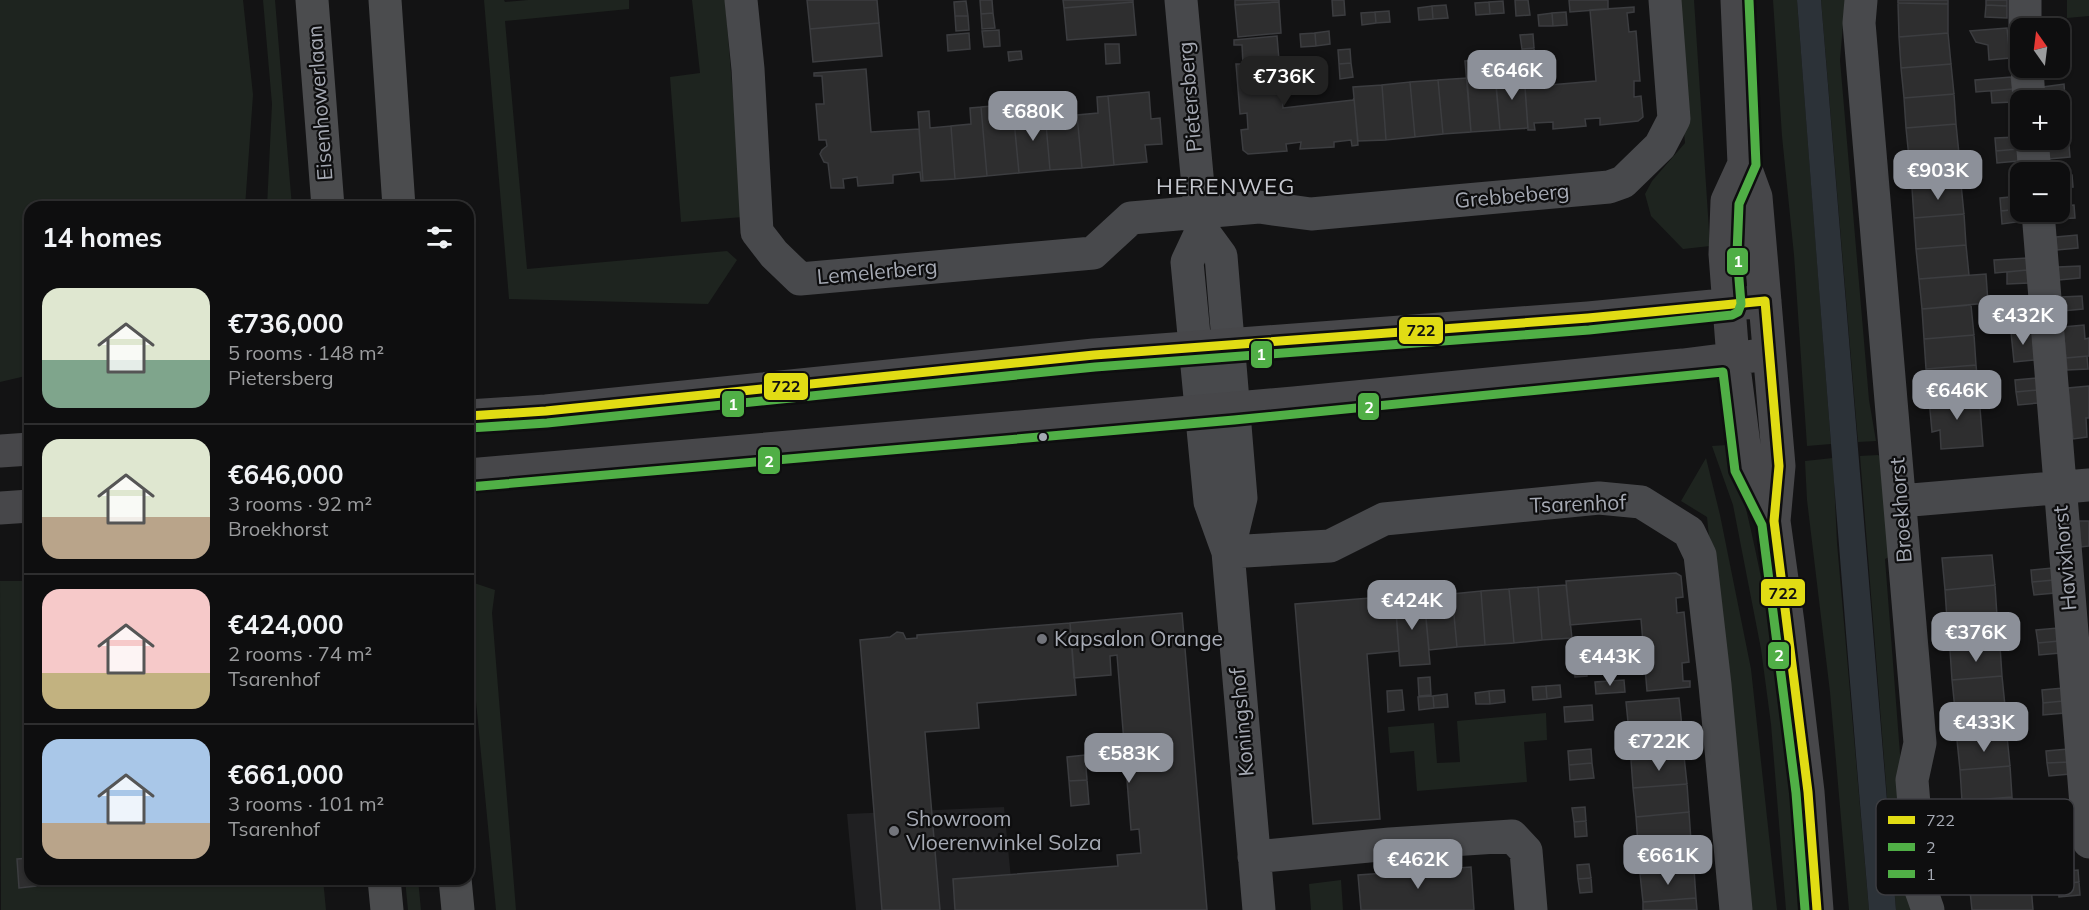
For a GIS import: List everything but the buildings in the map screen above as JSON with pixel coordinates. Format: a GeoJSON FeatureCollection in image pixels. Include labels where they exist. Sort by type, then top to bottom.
{"type":"FeatureCollection","features":[{"type":"Feature","properties":{"kind":"main road","name":"Eisenhowerlaan"},"geometry":{"type":"LineString","coordinates":[[312,0],[328,201]]}},
{"type":"Feature","properties":{"kind":"main road"},"geometry":{"type":"LineString","coordinates":[[385,0],[399,201]]}},
{"type":"Feature","properties":{"kind":"main road"},"geometry":{"type":"LineString","coordinates":[[385,885],[387,910]]}},
{"type":"Feature","properties":{"kind":"main road"},"geometry":{"type":"LineString","coordinates":[[456,885],[458,910]]}},
{"type":"Feature","properties":{"kind":"street","name":"Lemelerberg"},"geometry":{"type":"LineString","coordinates":[[741,0],[748,69],[757,232],[774,254],[800,279],[1093,253],[1131,219],[1201,220]]}},
{"type":"Feature","properties":{"kind":"street","name":"Pietersberg"},"geometry":{"type":"LineString","coordinates":[[1181,0],[1201,220]]}},
{"type":"Feature","properties":{"kind":"street","name":"Grebbeberg"},"geometry":{"type":"LineString","coordinates":[[1201,220],[1259,207],[1311,214],[1609,187],[1623,182],[1660,146],[1674,119],[1665,0]]}},
{"type":"Feature","properties":{"kind":"street"},"geometry":{"type":"LineString","coordinates":[[1737,0],[1744,164],[1756,197],[1779,465],[1774,521],[1806,780],[1817,910]]}},
{"type":"Feature","properties":{"kind":"street","name":"Broekhorst"},"geometry":{"type":"LineString","coordinates":[[1861,0],[1859,23],[1920,743],[1912,780],[1914,799]]}},
{"type":"Feature","properties":{"kind":"street"},"geometry":{"type":"LineString","coordinates":[[2025,0],[2025,18]]}},
{"type":"Feature","properties":{"kind":"street"},"geometry":{"type":"LineString","coordinates":[[1744,164],[1726,201],[1725,254],[1733,359],[1747,468],[1774,521]]}},
{"type":"Feature","properties":{"kind":"street"},"geometry":{"type":"LineString","coordinates":[[1201,220],[1221,256],[1228,346]]}},
{"type":"Feature","properties":{"kind":"street"},"geometry":{"type":"LineString","coordinates":[[1195,348],[1187,262],[1201,220]]}},
{"type":"Feature","properties":{"kind":"street","name":"Havixhorst"},"geometry":{"type":"LineString","coordinates":[[2039,222],[2074,487],[2089,842]]}},
{"type":"Feature","properties":{"kind":"street"},"geometry":{"type":"LineString","coordinates":[[474,416],[546,411],[1094,355],[1588,318],[1765,301]]}},
{"type":"Feature","properties":{"kind":"street","name":"Koningshof"},"geometry":{"type":"LineString","coordinates":[[1228,346],[1241,498],[1228,552]]}},
{"type":"Feature","properties":{"kind":"street","name":"Koningshof"},"geometry":{"type":"LineString","coordinates":[[1195,348],[1210,502],[1228,552],[1259,910]]}},
{"type":"Feature","properties":{"kind":"street"},"geometry":{"type":"LineString","coordinates":[[474,474],[1201,411],[1769,354]]}},
{"type":"Feature","properties":{"kind":"street"},"geometry":{"type":"LineString","coordinates":[[0,451],[24,449]]}},
{"type":"Feature","properties":{"kind":"street","name":"Havixhorst"},"geometry":{"type":"LineString","coordinates":[[1900,501],[2074,487]]}},
{"type":"Feature","properties":{"kind":"street","name":"Tsarenhof"},"geometry":{"type":"LineString","coordinates":[[1228,552],[1329,546],[1384,519],[1599,498],[1641,502],[1689,532],[1700,555],[1715,685],[1736,910]]}},
{"type":"Feature","properties":{"kind":"street"},"geometry":{"type":"LineString","coordinates":[[0,508],[24,506]]}},
{"type":"Feature","properties":{"kind":"street"},"geometry":{"type":"LineString","coordinates":[[1254,856],[1512,836],[1526,851],[1531,910]]}},
{"type":"Feature","properties":{"kind":"street","name":"Broekhorst"},"geometry":{"type":"LineString","coordinates":[[1923,895],[1928,910]]}},
{"type":"Feature","properties":{"kind":"shaded area"},"geometry":{"type":"Polygon","coordinates":[[[0,0],[243,0],[253,95],[245,201],[24,201],[24,376],[0,382],[0,0]]]}},
{"type":"Feature","properties":{"kind":"shaded area"},"geometry":{"type":"Polygon","coordinates":[[[263,0],[275,0],[292,201],[267,201],[272,104],[263,0]]]}},
{"type":"Feature","properties":{"kind":"shaded area"},"geometry":{"type":"Polygon","coordinates":[[[484,0],[504,0],[505,2],[629,0],[629,9],[505,21],[527,269],[727,251],[737,260],[708,304],[509,299],[484,0]]]}},
{"type":"Feature","properties":{"kind":"shaded area"},"geometry":{"type":"Polygon","coordinates":[[[692,0],[725,0],[743,217],[681,222],[670,77],[700,73],[692,0]]]}},
{"type":"Feature","properties":{"kind":"shaded area"},"geometry":{"type":"Polygon","coordinates":[[[1673,0],[1694,0],[1710,246],[1683,249],[1651,216],[1645,194],[1652,181],[1685,143],[1673,0]]]}},
{"type":"Feature","properties":{"kind":"shaded area"},"geometry":{"type":"Polygon","coordinates":[[[1773,0],[1797,0],[1831,444],[1807,446],[1773,0]]]}},
{"type":"Feature","properties":{"kind":"shaded area"},"geometry":{"type":"Polygon","coordinates":[[[1797,0],[1821,0],[1887,799],[1876,799],[1876,895],[1895,895],[1896,910],[1869,910],[1797,0]]]}},
{"type":"Feature","properties":{"kind":"shaded area"},"geometry":{"type":"Polygon","coordinates":[[[1821,0],[1845,0],[1840,60],[1869,400],[1876,441],[1858,442],[1821,0]]]}},
{"type":"Feature","properties":{"kind":"shaded area"},"geometry":{"type":"Polygon","coordinates":[[[2067,0],[2089,0],[2089,16],[2067,18],[2067,0]]]}},
{"type":"Feature","properties":{"kind":"shaded area"},"geometry":{"type":"Polygon","coordinates":[[[1712,446],[1730,446],[1746,507],[1776,661],[1800,910],[1786,910],[1771,724],[1761,649],[1733,505],[1712,446]]]}},
{"type":"Feature","properties":{"kind":"shaded area"},"geometry":{"type":"Polygon","coordinates":[[[1878,455],[1889,463],[1896,554],[1885,559],[1903,799],[1887,799],[1860,456],[1878,455]]]}},
{"type":"Feature","properties":{"kind":"shaded area"},"geometry":{"type":"Polygon","coordinates":[[[1706,458],[1720,515],[1751,669],[1777,910],[1746,910],[1707,517],[1681,501],[1706,458]]]}},
{"type":"Feature","properties":{"kind":"shaded area"},"geometry":{"type":"Polygon","coordinates":[[[1833,458],[1837,543],[1869,910],[1849,910],[1830,692],[1807,500],[1805,461],[1833,458]]]}},
{"type":"Feature","properties":{"kind":"shaded area"},"geometry":{"type":"Polygon","coordinates":[[[0,581],[24,581],[24,885],[324,885],[326,910],[1,910],[0,581]]]}},
{"type":"Feature","properties":{"kind":"shaded area"},"geometry":{"type":"Polygon","coordinates":[[[474,583],[495,590],[492,613],[516,910],[496,910],[474,681],[474,583]]]}},
{"type":"Feature","properties":{"kind":"shaded area"},"geometry":{"type":"Polygon","coordinates":[[[1546,713],[1547,740],[1524,742],[1527,782],[1417,791],[1414,751],[1390,753],[1388,727],[1434,723],[1437,763],[1460,762],[1457,721],[1546,713]]]}},
{"type":"Feature","properties":{"kind":"shaded area"},"geometry":{"type":"Polygon","coordinates":[[[1004,807],[1014,910],[856,910],[847,814],[1004,807]]]}},
{"type":"Feature","properties":{"kind":"shaded area"},"geometry":{"type":"Polygon","coordinates":[[[1341,880],[1343,910],[1311,910],[1309,884],[1341,880]]]}},
{"type":"Feature","properties":{"kind":"shaded area"},"geometry":{"type":"Polygon","coordinates":[[[406,885],[419,885],[421,910],[408,910],[406,885]]]}},
{"type":"Feature","properties":{"kind":"shaded area"},"geometry":{"type":"Polygon","coordinates":[[[1895,895],[1911,895],[1912,910],[1896,910],[1895,895]]]}},
{"type":"Feature","properties":{"kind":"transit line","name":"1"},"geometry":{"type":"LineString","coordinates":[[474,428],[547,423],[1095,367],[1589,330],[1732,315],[1738,312],[1741,304],[1737,254],[1739,204],[1756,165],[1749,0]]}},
{"type":"Feature","properties":{"kind":"transit line","name":"722"},"geometry":{"type":"LineString","coordinates":[[474,416],[546,411],[1094,355],[1588,318],[1765,301],[1779,466],[1774,521],[1808,792],[1817,910]]}},
{"type":"Feature","properties":{"kind":"transit line","name":"2"},"geometry":{"type":"LineString","coordinates":[[474,487],[1234,420],[1723,372],[1735,471],[1762,525],[1796,793],[1805,910]]}},
{"type":"Feature","properties":{"kind":"place","name":"Kapsalon Orange"},"geometry":{"type":"Point","coordinates":[1042,639]}},
{"type":"Feature","properties":{"kind":"place","name":"Showroom Vloerenwinkel Solza"},"geometry":{"type":"Point","coordinates":[894,831]}},
{"type":"Feature","properties":{"kind":"district","name":"HERENWEG"},"geometry":{"type":"Point","coordinates":[1226,186]}}]}
